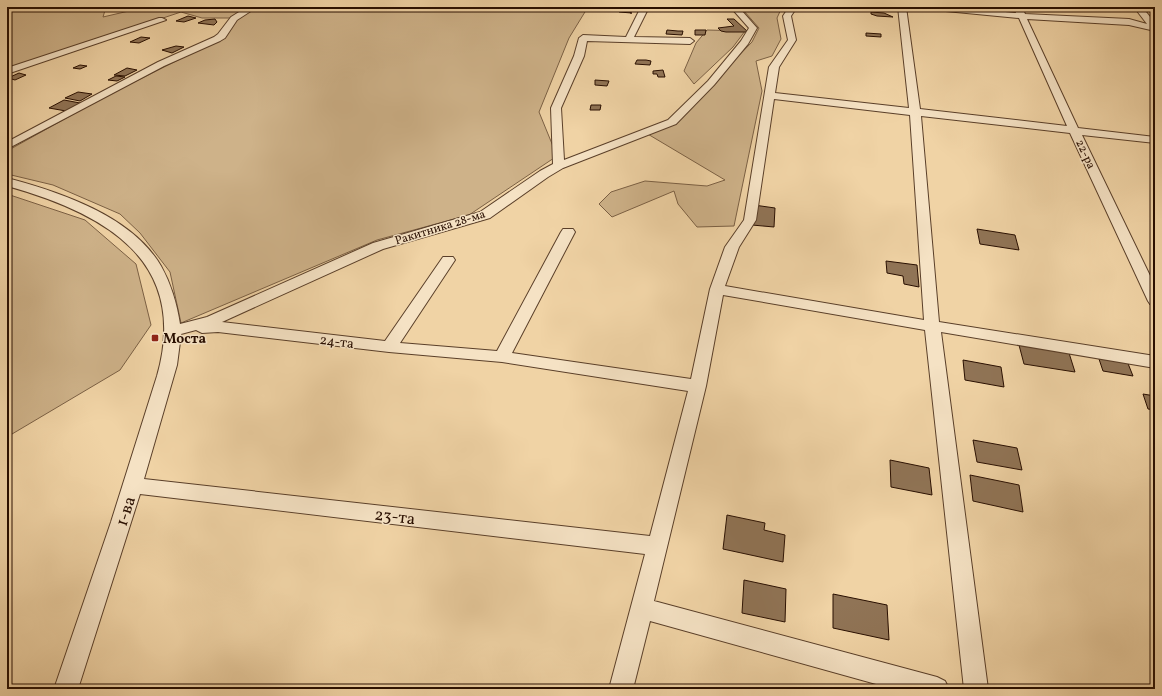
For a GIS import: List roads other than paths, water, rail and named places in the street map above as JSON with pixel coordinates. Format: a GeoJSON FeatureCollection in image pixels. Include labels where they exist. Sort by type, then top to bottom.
{"type":"FeatureCollection","features":[{"type":"Feature","properties":{"kind":"street"},"geometry":{"type":"LineString","coordinates":[[7,146],[161,64],[217,39],[225,33],[229,24],[235,18],[253,7]]}},
{"type":"Feature","properties":{"kind":"street"},"geometry":{"type":"LineString","coordinates":[[629,39],[645,7]]}},
{"type":"Feature","properties":{"kind":"street","name":"Ракитника 28-ма"},"geometry":{"type":"LineString","coordinates":[[173,331],[212,320],[378,246],[485,215],[544,174],[559,166],[672,122],[712,83],[745,42],[753,28],[738,11],[740,7]]}},
{"type":"Feature","properties":{"kind":"street"},"geometry":{"type":"LineString","coordinates":[[621,689],[656,546],[698,386],[717,289],[732,247],[750,220],[774,67],[792,40],[787,16],[793,7]]}},
{"type":"Feature","properties":{"kind":"street"},"geometry":{"type":"LineString","coordinates":[[902,7],[915,111],[932,326],[976,689]]}},
{"type":"Feature","properties":{"kind":"street"},"geometry":{"type":"LineString","coordinates":[[925,7],[1020,11],[1090,21],[1129,22],[1155,28]]}},
{"type":"Feature","properties":{"kind":"street"},"geometry":{"type":"LineString","coordinates":[[1138,7],[1155,28]]}},
{"type":"Feature","properties":{"kind":"street","name":"22-ра"},"geometry":{"type":"LineString","coordinates":[[1020,11],[1155,301]]}},
{"type":"Feature","properties":{"kind":"street"},"geometry":{"type":"LineString","coordinates":[[7,71],[162,20]]}},
{"type":"Feature","properties":{"kind":"street"},"geometry":{"type":"LineString","coordinates":[[559,166],[556,108],[579,56],[583,38],[690,41]]}},
{"type":"Feature","properties":{"kind":"street"},"geometry":{"type":"LineString","coordinates":[[769,95],[1155,140]]}},
{"type":"Feature","properties":{"kind":"street"},"geometry":{"type":"LineString","coordinates":[[7,182],[47,193],[111,223],[137,246],[154,268],[164,288],[173,331]]}},
{"type":"Feature","properties":{"kind":"street"},"geometry":{"type":"LineString","coordinates":[[502,357],[568,232]]}},
{"type":"Feature","properties":{"kind":"street"},"geometry":{"type":"LineString","coordinates":[[388,347],[448,260]]}},
{"type":"Feature","properties":{"kind":"street"},"geometry":{"type":"LineString","coordinates":[[717,289],[1155,362]]}},
{"type":"Feature","properties":{"kind":"street","name":"24-та"},"geometry":{"type":"LineString","coordinates":[[173,331],[218,327],[388,347],[502,357],[698,386]]}},
{"type":"Feature","properties":{"kind":"street","name":"1-ва"},"geometry":{"type":"LineString","coordinates":[[66,689],[134,486],[166,372],[173,331]]}},
{"type":"Feature","properties":{"kind":"street","name":"23-та"},"geometry":{"type":"LineString","coordinates":[[134,486],[656,546]]}},
{"type":"Feature","properties":{"kind":"street"},"geometry":{"type":"LineString","coordinates":[[641,608],[937,689]]}},
{"type":"Feature","properties":{"kind":"place","name":"Моста"},"geometry":{"type":"Point","coordinates":[155,338]}}]}
